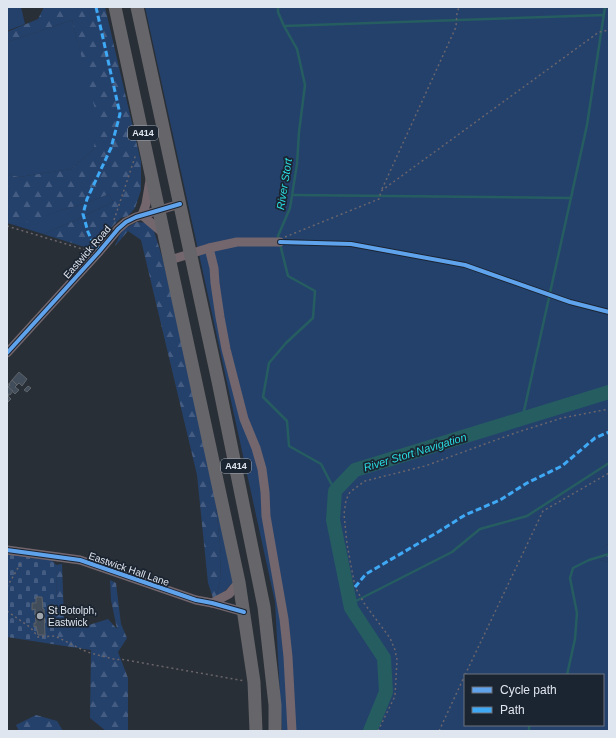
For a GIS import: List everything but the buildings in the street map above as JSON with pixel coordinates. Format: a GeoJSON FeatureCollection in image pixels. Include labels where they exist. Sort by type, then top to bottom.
{"type":"FeatureCollection","features":[{"type":"Feature","properties":{"kind":"highway","name":"A414"},"geometry":{"type":"LineString","coordinates":[[115,7],[239,582],[254,682],[256,731]]}},
{"type":"Feature","properties":{"kind":"highway","name":"A414"},"geometry":{"type":"LineString","coordinates":[[137,7],[191,254],[264,607],[275,705],[275,731]]}},
{"type":"Feature","properties":{"kind":"street"},"geometry":{"type":"LineString","coordinates":[[151,170],[148,192],[142,215],[164,234]]}},
{"type":"Feature","properties":{"kind":"street","name":"Eastwick Road"},"geometry":{"type":"LineString","coordinates":[[7,353],[118,229],[126,222],[142,215],[180,204]]}},
{"type":"Feature","properties":{"kind":"street"},"geometry":{"type":"LineString","coordinates":[[170,260],[209,248],[236,242],[282,241]]}},
{"type":"Feature","properties":{"kind":"street"},"geometry":{"type":"LineString","coordinates":[[209,248],[214,268],[220,317],[226,349],[244,419],[256,448],[262,469],[266,516],[284,619],[288,657],[292,731]]}},
{"type":"Feature","properties":{"kind":"street","name":"Eastwick Hall Lane"},"geometry":{"type":"LineString","coordinates":[[7,550],[80,560],[196,600],[244,612]]}},
{"type":"Feature","properties":{"kind":"street"},"geometry":{"type":"LineString","coordinates":[[212,603],[229,594],[239,582]]}},
{"type":"Feature","properties":{"kind":"path"},"geometry":{"type":"LineString","coordinates":[[282,241],[284,237],[379,199],[381,191],[456,25],[456,16],[459,7]]}},
{"type":"Feature","properties":{"kind":"path"},"geometry":{"type":"LineString","coordinates":[[381,191],[599,32],[609,30]]}},
{"type":"Feature","properties":{"kind":"path"},"geometry":{"type":"LineString","coordinates":[[113,225],[136,152]]}},
{"type":"Feature","properties":{"kind":"path"},"geometry":{"type":"LineString","coordinates":[[7,226],[98,253]]}},
{"type":"Feature","properties":{"kind":"path"},"geometry":{"type":"LineString","coordinates":[[378,731],[395,696],[397,660],[390,638],[364,603],[355,587],[347,544],[344,514],[346,500],[350,492],[366,481],[425,466],[515,433],[562,418],[609,409]]}},
{"type":"Feature","properties":{"kind":"path"},"geometry":{"type":"LineString","coordinates":[[465,674],[543,511],[609,473]]}},
{"type":"Feature","properties":{"kind":"path"},"geometry":{"type":"LineString","coordinates":[[7,587],[26,552]]}},
{"type":"Feature","properties":{"kind":"path"},"geometry":{"type":"LineString","coordinates":[[7,611],[31,628],[38,637],[55,636],[87,652],[117,660],[128,660],[254,682]]}},
{"type":"Feature","properties":{"kind":"path"},"geometry":{"type":"LineString","coordinates":[[439,731],[464,677]]}},
{"type":"Feature","properties":{"kind":"green space"},"geometry":{"type":"Polygon","coordinates":[[[7,7],[21,7],[25,24],[7,31],[7,7]]]}},
{"type":"Feature","properties":{"kind":"green space"},"geometry":{"type":"Polygon","coordinates":[[[44,7],[105,7],[141,162],[141,190],[135,208],[128,216],[121,218],[105,234],[97,248],[91,249],[43,234],[113,202],[109,194],[27,222],[14,225],[7,223],[7,174],[19,177],[71,169],[93,150],[99,125],[72,20],[7,42],[7,32],[38,19],[44,7]]]}},
{"type":"Feature","properties":{"kind":"green space"},"geometry":{"type":"Polygon","coordinates":[[[145,7],[609,7],[609,544],[602,547],[600,560],[609,562],[609,731],[282,731],[275,602],[145,7]]]}},
{"type":"Feature","properties":{"kind":"green space"},"geometry":{"type":"Polygon","coordinates":[[[72,20],[100,125],[93,150],[71,169],[19,177],[7,174],[7,42],[72,20]]]}},
{"type":"Feature","properties":{"kind":"green space"},"geometry":{"type":"Polygon","coordinates":[[[109,194],[113,202],[43,234],[14,225],[86,203],[109,194]]]}},
{"type":"Feature","properties":{"kind":"green space"},"geometry":{"type":"Polygon","coordinates":[[[137,222],[147,223],[153,228],[163,260],[214,487],[221,555],[220,581],[216,598],[213,598],[208,583],[197,475],[141,240],[128,231],[115,246],[122,230],[137,222]]]}},
{"type":"Feature","properties":{"kind":"green space"},"geometry":{"type":"Polygon","coordinates":[[[214,487],[233,582],[216,598],[220,581],[221,555],[214,487]]]}},
{"type":"Feature","properties":{"kind":"green space"},"geometry":{"type":"Polygon","coordinates":[[[609,544],[609,562],[600,560],[598,553],[602,547],[609,544]]]}},
{"type":"Feature","properties":{"kind":"green space"},"geometry":{"type":"Polygon","coordinates":[[[7,554],[52,560],[56,565],[58,645],[7,637],[7,554]]]}},
{"type":"Feature","properties":{"kind":"green space"},"geometry":{"type":"Polygon","coordinates":[[[62,564],[64,619],[89,625],[108,619],[117,629],[111,600],[110,580],[116,583],[121,624],[127,638],[118,652],[128,678],[128,731],[106,731],[90,718],[91,650],[58,645],[46,627],[57,616],[56,565],[62,564]]]}},
{"type":"Feature","properties":{"kind":"green space"},"geometry":{"type":"Polygon","coordinates":[[[36,715],[57,721],[63,731],[19,731],[16,725],[36,715]]]}},
{"type":"Feature","properties":{"kind":"waterway","name":"River Stort"},"geometry":{"type":"LineString","coordinates":[[278,7],[278,12],[284,26],[297,49],[305,85],[299,132],[297,164],[290,208],[278,236],[279,239]]}},
{"type":"Feature","properties":{"kind":"waterway"},"geometry":{"type":"LineString","coordinates":[[522,420],[587,125],[605,7]]}},
{"type":"Feature","properties":{"kind":"waterway"},"geometry":{"type":"LineString","coordinates":[[284,26],[604,15]]}},
{"type":"Feature","properties":{"kind":"waterway"},"geometry":{"type":"LineString","coordinates":[[292,195],[571,198]]}},
{"type":"Feature","properties":{"kind":"waterway","name":"River Stort"},"geometry":{"type":"LineString","coordinates":[[280,244],[288,276],[315,291],[313,318],[286,343],[269,363],[263,397],[287,421],[289,446],[321,464],[335,491]]}},
{"type":"Feature","properties":{"kind":"waterway","name":"River Stort Navigation"},"geometry":{"type":"LineString","coordinates":[[370,731],[386,692],[384,658],[351,608],[333,520],[335,491],[355,470],[609,392]]}},
{"type":"Feature","properties":{"kind":"waterway"},"geometry":{"type":"LineString","coordinates":[[350,604],[452,552],[480,529],[527,516],[609,463]]}},
{"type":"Feature","properties":{"kind":"waterway"},"geometry":{"type":"LineString","coordinates":[[567,674],[575,639],[577,613],[570,578],[573,568],[589,560],[609,554]]}},
{"type":"Feature","properties":{"kind":"waterway"},"geometry":{"type":"LineString","coordinates":[[529,726],[529,731]]}},
{"type":"Feature","properties":{"kind":"marked path"},"geometry":{"type":"LineString","coordinates":[[96,7],[120,114],[111,148],[87,199],[83,214],[92,241],[100,250]]}},
{"type":"Feature","properties":{"kind":"marked path"},"geometry":{"type":"LineString","coordinates":[[355,587],[366,574],[465,515],[500,500],[527,483],[562,466],[595,438],[609,432]]}},
{"type":"Feature","properties":{"kind":"cycle path"},"geometry":{"type":"LineString","coordinates":[[7,353],[118,229],[126,222],[136,217],[180,204]]}},
{"type":"Feature","properties":{"kind":"cycle path"},"geometry":{"type":"LineString","coordinates":[[280,242],[351,244],[465,265],[570,302],[609,312]]}},
{"type":"Feature","properties":{"kind":"cycle path"},"geometry":{"type":"LineString","coordinates":[[7,550],[80,560],[196,600],[244,612]]}},
{"type":"Feature","properties":{"kind":"place","name":"St Botolph, Eastwick"},"geometry":{"type":"Point","coordinates":[40,616]}}]}
